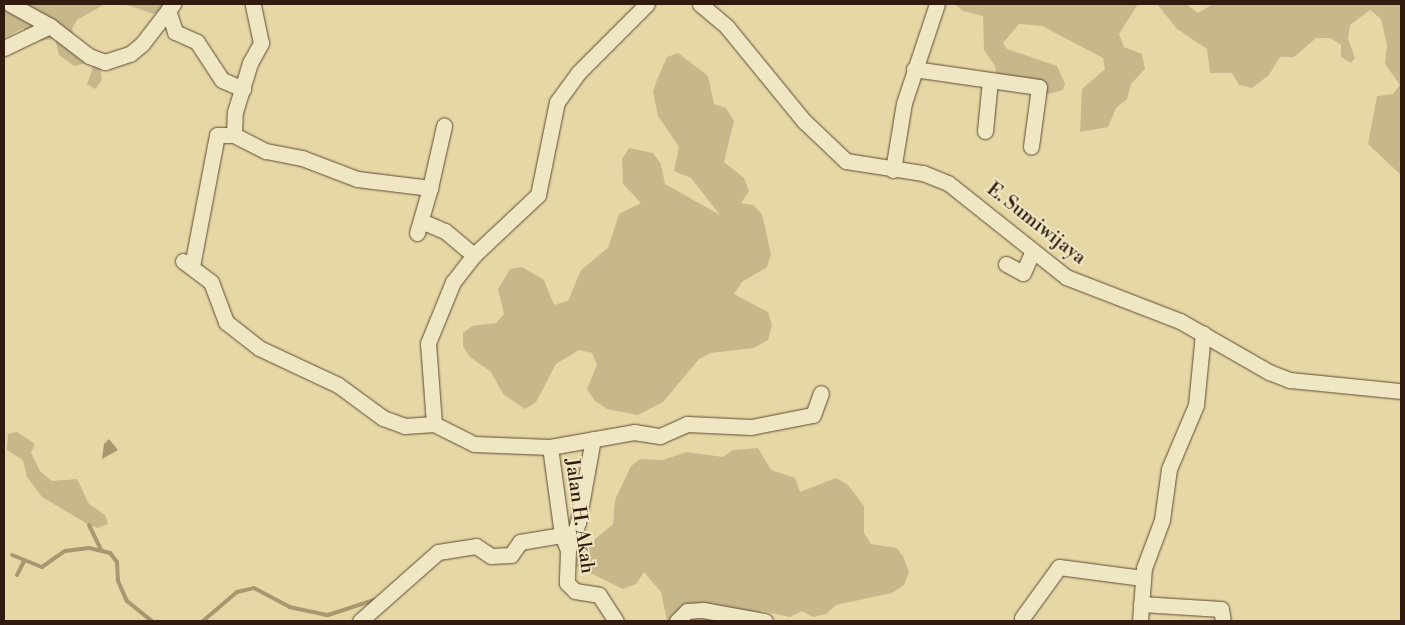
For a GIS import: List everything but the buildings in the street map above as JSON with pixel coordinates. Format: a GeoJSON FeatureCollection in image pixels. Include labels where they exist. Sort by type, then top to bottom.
{"type":"FeatureCollection","features":[{"type":"Feature","properties":{"kind":"street"},"geometry":{"type":"LineString","coordinates":[[10,4],[50,26],[89,56],[105,62],[130,54],[170,7]]}},
{"type":"Feature","properties":{"kind":"street"},"geometry":{"type":"LineString","coordinates":[[234,135],[243,89],[261,43],[253,4]]}},
{"type":"Feature","properties":{"kind":"street"},"geometry":{"type":"LineString","coordinates":[[434,424],[428,343],[453,282],[474,256],[538,195],[558,102],[579,72],[647,4]]}},
{"type":"Feature","properties":{"kind":"street","name":"E. Sumiwijaya"},"geometry":{"type":"LineString","coordinates":[[700,4],[727,27],[830,148],[846,161],[948,182],[1066,277],[1203,333],[1239,358],[1290,380],[1401,391]]}},
{"type":"Feature","properties":{"kind":"street"},"geometry":{"type":"LineString","coordinates":[[893,170],[914,69],[937,4]]}},
{"type":"Feature","properties":{"kind":"street"},"geometry":{"type":"LineString","coordinates":[[170,7],[175,32],[197,42],[222,80],[243,89]]}},
{"type":"Feature","properties":{"kind":"street"},"geometry":{"type":"LineString","coordinates":[[4,48],[50,26]]}},
{"type":"Feature","properties":{"kind":"street"},"geometry":{"type":"LineString","coordinates":[[914,69],[1039,87],[1031,146]]}},
{"type":"Feature","properties":{"kind":"street"},"geometry":{"type":"LineString","coordinates":[[985,131],[990,80]]}},
{"type":"Feature","properties":{"kind":"street"},"geometry":{"type":"LineString","coordinates":[[444,126],[419,227],[445,231],[474,256]]}},
{"type":"Feature","properties":{"kind":"street"},"geometry":{"type":"LineString","coordinates":[[430,188],[356,179],[302,158],[266,151],[234,135],[217,134],[188,264],[219,295],[226,322],[259,348],[338,385],[383,418],[405,426],[434,424],[474,444],[550,447],[634,432],[660,436],[687,424],[733,428],[767,425],[813,415],[821,394]]}},
{"type":"Feature","properties":{"kind":"street"},"geometry":{"type":"LineString","coordinates":[[1006,264],[1023,273],[1033,251]]}},
{"type":"Feature","properties":{"kind":"street"},"geometry":{"type":"LineString","coordinates":[[1140,621],[1142,578],[1162,520],[1177,442],[1196,405],[1203,333]]}},
{"type":"Feature","properties":{"kind":"street"},"geometry":{"type":"LineString","coordinates":[[568,550],[578,522],[593,439]]}},
{"type":"Feature","properties":{"kind":"street","name":"Jalan H. Akah"},"geometry":{"type":"LineString","coordinates":[[550,447],[562,535],[568,550],[569,586],[599,594],[616,621]]}},
{"type":"Feature","properties":{"kind":"street"},"geometry":{"type":"LineString","coordinates":[[360,621],[438,552],[476,546],[491,556],[511,555],[520,542],[562,535]]}},
{"type":"Feature","properties":{"kind":"street"},"geometry":{"type":"LineString","coordinates":[[1022,618],[1059,567],[1142,578]]}},
{"type":"Feature","properties":{"kind":"street"},"geometry":{"type":"LineString","coordinates":[[1141,604],[1221,609],[1223,621]]}},
{"type":"Feature","properties":{"kind":"street"},"geometry":{"type":"LineString","coordinates":[[677,621],[687,611],[703,610],[765,621]]}},
{"type":"Feature","properties":{"kind":"shaded area"},"geometry":{"type":"Polygon","coordinates":[[[4,4],[105,4],[77,20],[72,29],[75,40],[99,61],[102,80],[95,89],[87,84],[95,61],[74,66],[59,55],[55,39],[35,41],[23,28],[4,38],[4,4]]]}},
{"type":"Feature","properties":{"kind":"shaded area"},"geometry":{"type":"Polygon","coordinates":[[[124,4],[171,4],[154,14],[124,4]]]}},
{"type":"Feature","properties":{"kind":"shaded area"},"geometry":{"type":"Polygon","coordinates":[[[955,4],[1138,4],[1119,34],[1124,47],[1142,54],[1145,69],[1131,84],[1127,99],[1116,108],[1108,127],[1080,132],[1082,89],[1105,69],[1103,58],[1042,26],[1019,24],[1003,43],[1007,49],[1057,66],[1065,84],[1063,90],[1049,94],[997,77],[995,66],[984,50],[983,16],[963,11],[955,4]]]}},
{"type":"Feature","properties":{"kind":"shaded area"},"geometry":{"type":"Polygon","coordinates":[[[1157,4],[1186,4],[1198,13],[1213,4],[1401,4],[1401,175],[1368,144],[1377,96],[1393,94],[1400,85],[1385,64],[1387,45],[1381,19],[1370,10],[1350,25],[1348,39],[1355,58],[1351,63],[1341,57],[1341,45],[1330,38],[1316,38],[1294,57],[1280,57],[1269,75],[1252,88],[1239,85],[1232,73],[1210,73],[1207,49],[1177,29],[1157,4]]]}},
{"type":"Feature","properties":{"kind":"shaded area"},"geometry":{"type":"Polygon","coordinates":[[[678,53],[708,76],[714,104],[726,108],[734,121],[724,162],[744,178],[749,191],[741,203],[753,205],[762,214],[771,254],[767,267],[742,282],[734,294],[768,312],[772,325],[768,340],[754,348],[711,353],[699,359],[663,402],[638,415],[607,409],[595,401],[587,389],[597,365],[592,353],[579,350],[556,364],[536,402],[525,409],[503,394],[491,372],[470,357],[463,346],[463,333],[472,326],[496,323],[504,314],[498,289],[510,269],[522,267],[544,280],[554,305],[568,301],[581,270],[608,248],[619,214],[641,203],[623,184],[622,159],[629,148],[653,153],[661,164],[665,184],[720,215],[691,178],[674,171],[679,147],[658,116],[653,92],[667,57],[678,53]]]}},
{"type":"Feature","properties":{"kind":"shaded area"},"geometry":{"type":"Polygon","coordinates":[[[17,432],[35,444],[31,453],[40,471],[52,481],[77,479],[89,504],[105,515],[108,524],[98,528],[89,525],[42,497],[27,477],[23,460],[7,450],[8,434],[17,432]]]}},
{"type":"Feature","properties":{"kind":"shaded area"},"geometry":{"type":"Polygon","coordinates":[[[109,439],[118,450],[102,459],[104,444],[109,439]]]}},
{"type":"Feature","properties":{"kind":"shaded area"},"geometry":{"type":"Polygon","coordinates":[[[758,448],[771,470],[795,478],[800,492],[836,478],[848,485],[864,506],[864,533],[871,544],[897,548],[904,558],[909,572],[904,585],[892,593],[836,605],[826,614],[813,617],[802,611],[790,617],[762,611],[740,621],[713,611],[707,621],[667,621],[661,592],[644,572],[636,584],[623,589],[576,566],[577,554],[613,524],[615,500],[631,466],[640,459],[663,460],[687,452],[723,457],[733,450],[758,448]]]}},
{"type":"Feature","properties":{"kind":"waterway"},"geometry":{"type":"LineString","coordinates":[[89,525],[101,550]]}},
{"type":"Feature","properties":{"kind":"waterway"},"geometry":{"type":"LineString","coordinates":[[12,555],[42,567],[65,551],[89,548],[110,553],[117,562],[118,581],[127,601],[152,621]]}},
{"type":"Feature","properties":{"kind":"waterway"},"geometry":{"type":"LineString","coordinates":[[17,575],[24,561]]}},
{"type":"Feature","properties":{"kind":"waterway"},"geometry":{"type":"LineString","coordinates":[[203,621],[237,592],[254,588],[289,607],[328,615],[374,600]]}}]}
